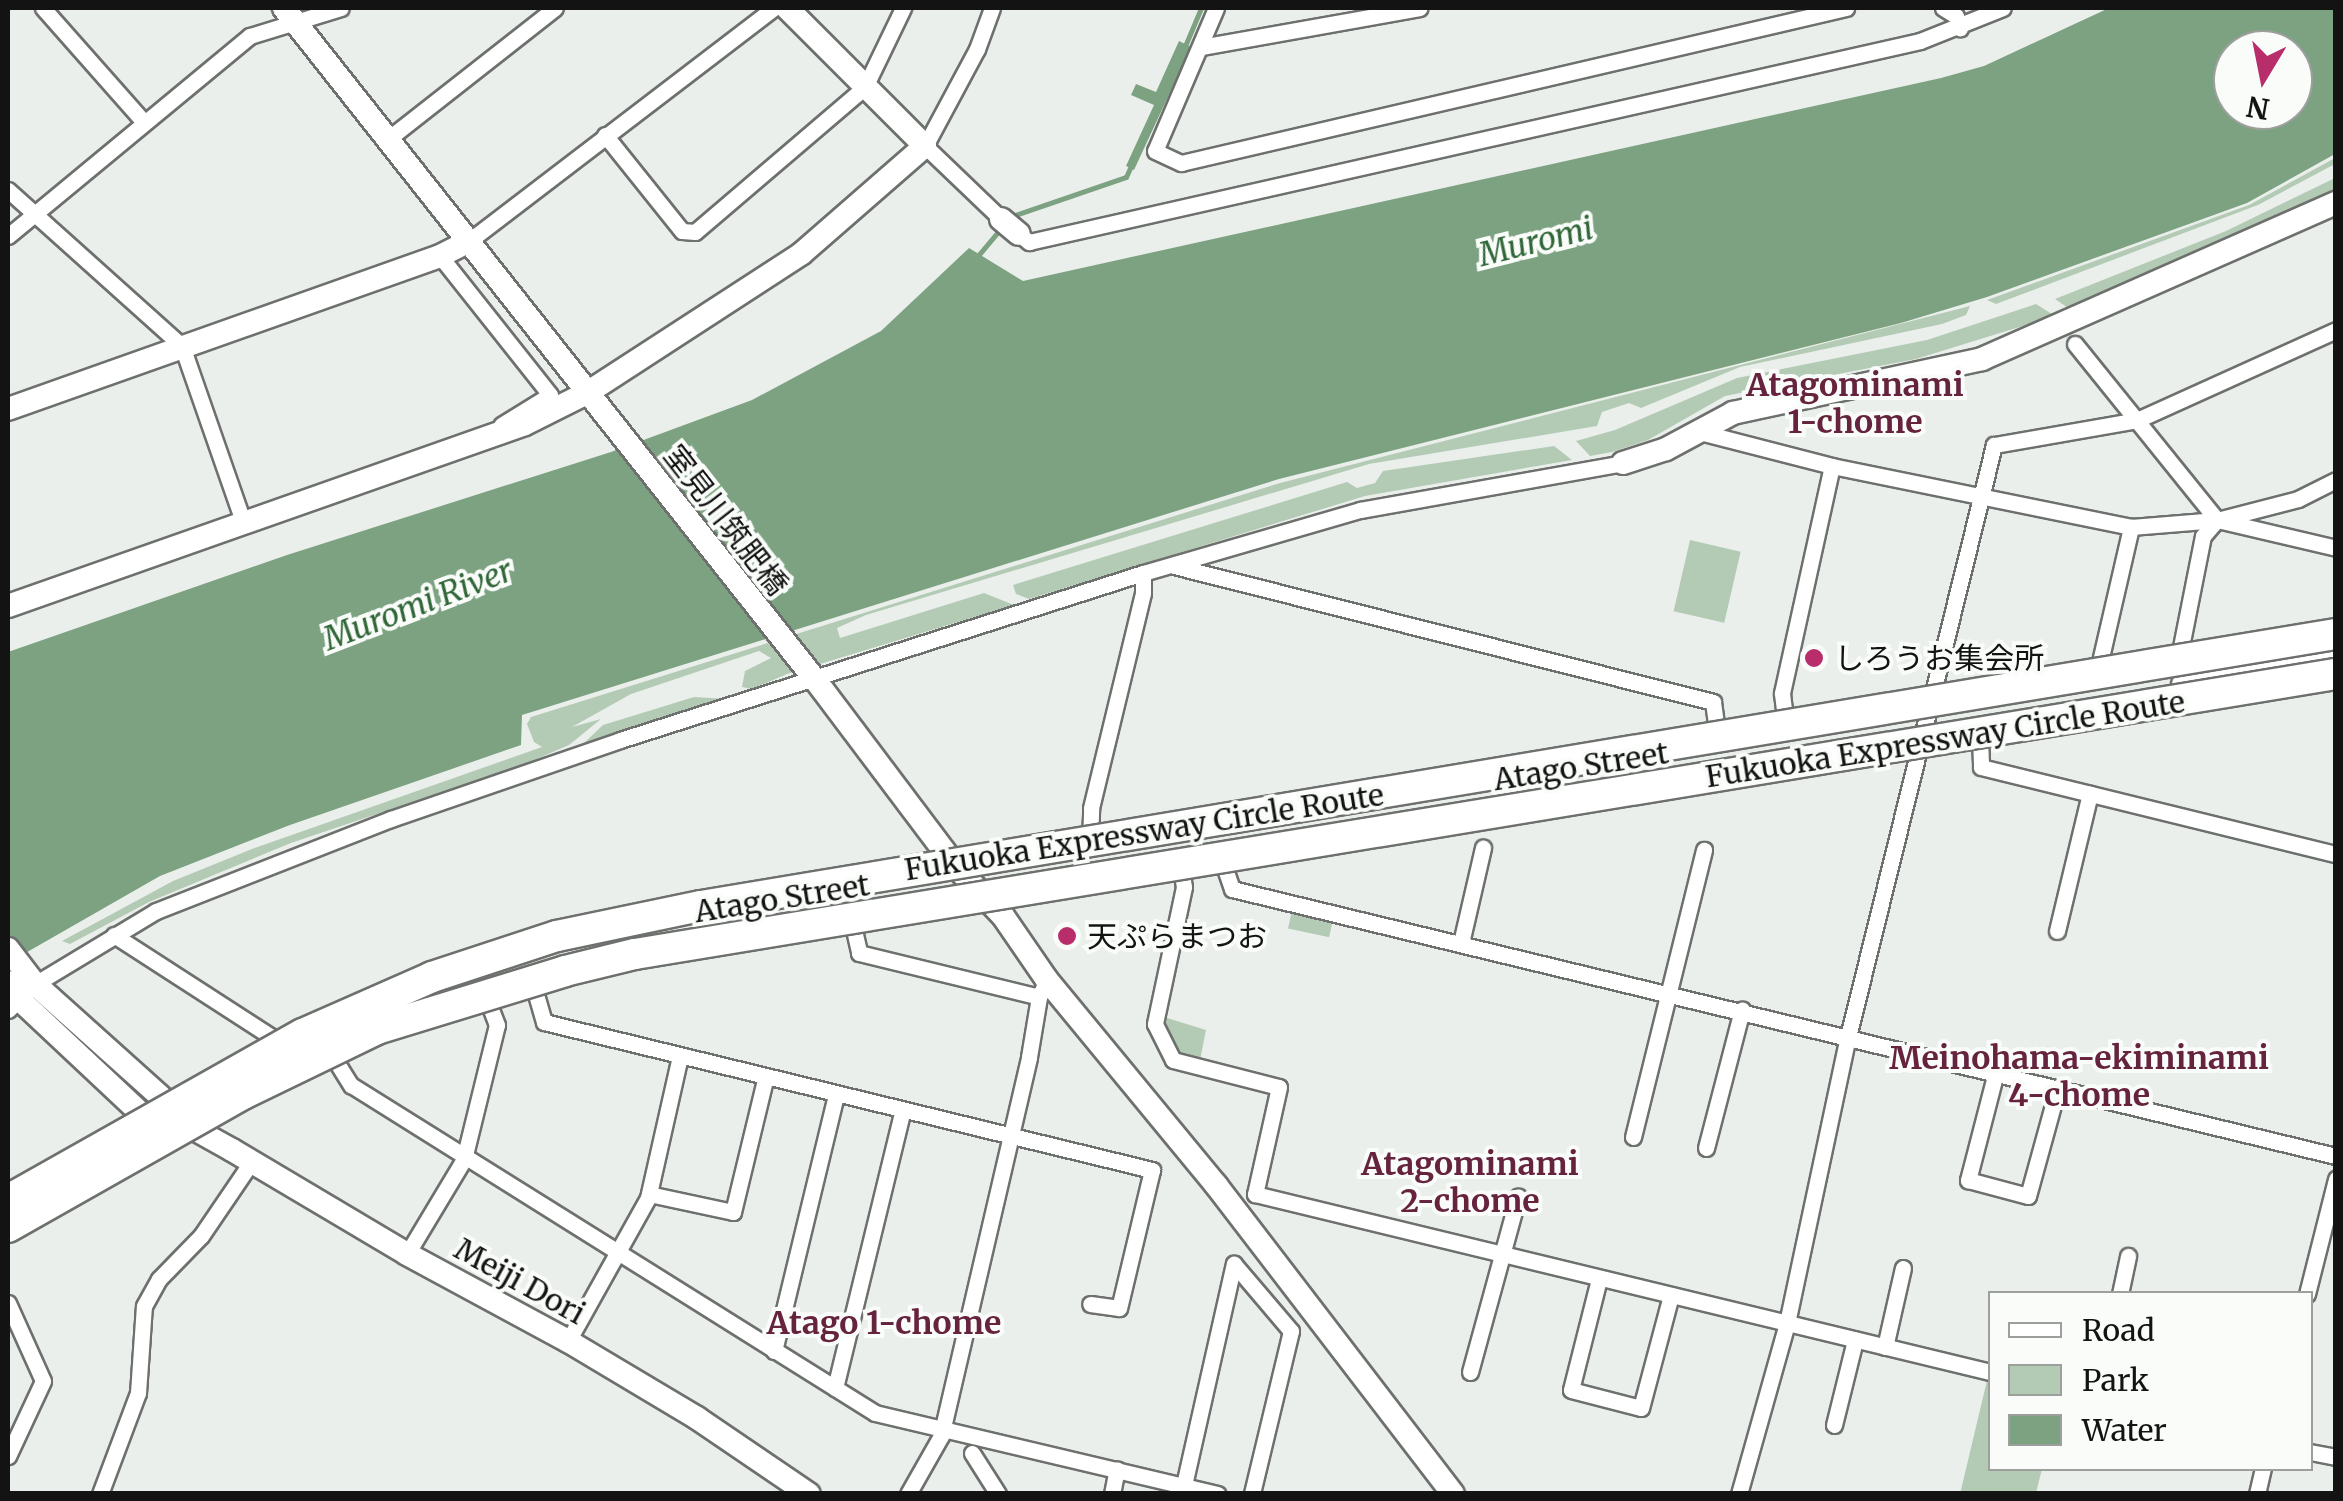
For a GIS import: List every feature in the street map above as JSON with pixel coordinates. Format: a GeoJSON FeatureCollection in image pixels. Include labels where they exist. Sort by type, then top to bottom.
{"type":"FeatureCollection","features":[{"type":"Feature","properties":{"kind":"highway","name":"Fukuoka Expressway Circle Route"},"geometry":{"type":"LineString","coordinates":[[8,1227],[243,1094],[377,1029],[440,1006],[635,954],[1091,881],[2330,650]]}},
{"type":"Feature","properties":{"kind":"highway","name":"Fukuoka Expressway Circle Route"},"geometry":{"type":"LineString","coordinates":[[8,1197],[303,1034],[432,977],[557,936],[701,906],[2330,650]]}},
{"type":"Feature","properties":{"kind":"street"},"geometry":{"type":"LineString","coordinates":[[43,8],[144,122]]}},
{"type":"Feature","properties":{"kind":"street"},"geometry":{"type":"LineString","coordinates":[[8,236],[250,36],[289,15],[340,8]]}},
{"type":"Feature","properties":{"kind":"street"},"geometry":{"type":"LineString","coordinates":[[388,140],[539,14],[555,8]]}},
{"type":"Feature","properties":{"kind":"street"},"geometry":{"type":"LineString","coordinates":[[8,409],[440,256],[469,241],[774,8]]}},
{"type":"Feature","properties":{"kind":"street"},"geometry":{"type":"LineString","coordinates":[[787,8],[925,146],[1029,242],[1960,28],[2003,8]]}},
{"type":"Feature","properties":{"kind":"street"},"geometry":{"type":"LineString","coordinates":[[605,135],[682,231],[696,232],[865,87],[903,8]]}},
{"type":"Feature","properties":{"kind":"street"},"geometry":{"type":"LineString","coordinates":[[8,606],[593,400],[802,254],[925,146],[977,50],[992,8]]}},
{"type":"Feature","properties":{"kind":"street"},"geometry":{"type":"LineString","coordinates":[[1216,8],[1155,151],[1181,163],[1846,8]]}},
{"type":"Feature","properties":{"kind":"street"},"geometry":{"type":"LineString","coordinates":[[1200,48],[1420,8]]}},
{"type":"Feature","properties":{"kind":"street"},"geometry":{"type":"LineString","coordinates":[[1943,8],[1956,16],[1960,28]]}},
{"type":"Feature","properties":{"kind":"street","name":"室見川筑肥橋"},"geometry":{"type":"LineString","coordinates":[[289,15],[811,675],[956,867],[1003,916],[1043,989],[1216,1185],[1453,1494]]}},
{"type":"Feature","properties":{"kind":"street"},"geometry":{"type":"LineString","coordinates":[[8,190],[182,346],[244,524]]}},
{"type":"Feature","properties":{"kind":"street"},"geometry":{"type":"LineString","coordinates":[[17,994],[114,935],[188,897],[392,819],[620,740],[811,675],[1360,510],[1623,462],[1666,450],[1733,413],[1898,381],[1982,360],[2336,203]]}},
{"type":"Feature","properties":{"kind":"street"},"geometry":{"type":"LineString","coordinates":[[440,256],[550,395],[472,443]]}},
{"type":"Feature","properties":{"kind":"street"},"geometry":{"type":"LineString","coordinates":[[1739,1494],[1787,1324],[1848,1037],[1994,446],[2136,420],[2336,330]]}},
{"type":"Feature","properties":{"kind":"street"},"geometry":{"type":"LineString","coordinates":[[2075,344],[2217,520],[2336,548]]}},
{"type":"Feature","properties":{"kind":"street"},"geometry":{"type":"LineString","coordinates":[[1700,432],[1832,466],[2130,527],[2217,520],[2298,499],[2336,480]]}},
{"type":"Feature","properties":{"kind":"street"},"geometry":{"type":"LineString","coordinates":[[1786,726],[1782,693],[1832,466]]}},
{"type":"Feature","properties":{"kind":"street"},"geometry":{"type":"LineString","coordinates":[[2180,652],[2203,536],[2217,520]]}},
{"type":"Feature","properties":{"kind":"street"},"geometry":{"type":"LineString","coordinates":[[2099,666],[2130,527]]}},
{"type":"Feature","properties":{"kind":"street"},"geometry":{"type":"LineString","coordinates":[[1170,566],[1713,702],[1718,738]]}},
{"type":"Feature","properties":{"kind":"street"},"geometry":{"type":"LineString","coordinates":[[1090,844],[1091,808],[1143,593],[1143,573]]}},
{"type":"Feature","properties":{"kind":"street","name":"Atago Street"},"geometry":{"type":"LineString","coordinates":[[8,1197],[370,998],[534,942],[621,921],[1718,738],[2180,652],[2330,650]]}},
{"type":"Feature","properties":{"kind":"street","name":"Atago Street"},"geometry":{"type":"LineString","coordinates":[[8,1244],[196,1130],[332,1055],[483,990],[531,977],[626,954],[983,895],[1921,743],[2248,695],[2330,650]]}},
{"type":"Feature","properties":{"kind":"street"},"geometry":{"type":"LineString","coordinates":[[1980,736],[1982,767],[2336,854]]}},
{"type":"Feature","properties":{"kind":"street"},"geometry":{"type":"LineString","coordinates":[[2058,930],[2090,794]]}},
{"type":"Feature","properties":{"kind":"street"},"geometry":{"type":"LineString","coordinates":[[1461,943],[1483,848]]}},
{"type":"Feature","properties":{"kind":"street"},"geometry":{"type":"LineString","coordinates":[[1633,1137],[1704,850]]}},
{"type":"Feature","properties":{"kind":"street"},"geometry":{"type":"LineString","coordinates":[[1221,857],[1232,889],[2336,1156]]}},
{"type":"Feature","properties":{"kind":"street"},"geometry":{"type":"LineString","coordinates":[[1180,864],[1184,887],[1154,1024],[1173,1060],[1278,1088],[1255,1194],[1988,1372]]}},
{"type":"Feature","properties":{"kind":"street"},"geometry":{"type":"LineString","coordinates":[[851,917],[859,953],[1043,989],[942,1429],[908,1494]]}},
{"type":"Feature","properties":{"kind":"street"},"geometry":{"type":"LineString","coordinates":[[114,935],[284,1044]]}},
{"type":"Feature","properties":{"kind":"street","name":"Meiji Dori"},"geometry":{"type":"LineString","coordinates":[[14,955],[17,994],[147,1118],[196,1130],[252,1161],[407,1254],[568,1341],[766,1462],[809,1494]]}},
{"type":"Feature","properties":{"kind":"street"},"geometry":{"type":"LineString","coordinates":[[531,977],[544,1022],[1152,1170],[1120,1308],[1090,1304]]}},
{"type":"Feature","properties":{"kind":"street"},"geometry":{"type":"LineString","coordinates":[[407,1254],[464,1159],[497,1025],[483,990]]}},
{"type":"Feature","properties":{"kind":"street","name":"Meiji Dori"},"geometry":{"type":"LineString","coordinates":[[17,994],[174,1108],[196,1130]]}},
{"type":"Feature","properties":{"kind":"street"},"geometry":{"type":"LineString","coordinates":[[1706,1148],[1742,1010]]}},
{"type":"Feature","properties":{"kind":"street"},"geometry":{"type":"LineString","coordinates":[[332,1055],[352,1085],[464,1159],[875,1414],[1218,1494]]}},
{"type":"Feature","properties":{"kind":"street"},"geometry":{"type":"LineString","coordinates":[[568,1341],[620,1255],[649,1194],[680,1056]]}},
{"type":"Feature","properties":{"kind":"street"},"geometry":{"type":"LineString","coordinates":[[1996,1072],[1968,1180],[2028,1196],[2058,1087]]}},
{"type":"Feature","properties":{"kind":"street"},"geometry":{"type":"LineString","coordinates":[[649,1194],[733,1212],[766,1076]]}},
{"type":"Feature","properties":{"kind":"street"},"geometry":{"type":"LineString","coordinates":[[774,1351],[836,1094]]}},
{"type":"Feature","properties":{"kind":"street"},"geometry":{"type":"LineString","coordinates":[[835,1388],[903,1110]]}},
{"type":"Feature","properties":{"kind":"street"},"geometry":{"type":"LineString","coordinates":[[100,1494],[138,1393],[144,1306],[159,1279],[201,1236],[252,1161]]}},
{"type":"Feature","properties":{"kind":"street"},"geometry":{"type":"LineString","coordinates":[[2308,1291],[2336,1179]]}},
{"type":"Feature","properties":{"kind":"street"},"geometry":{"type":"LineString","coordinates":[[1470,1372],[1518,1196]]}},
{"type":"Feature","properties":{"kind":"street"},"geometry":{"type":"LineString","coordinates":[[2121,1291],[2128,1256]]}},
{"type":"Feature","properties":{"kind":"street"},"geometry":{"type":"LineString","coordinates":[[1184,1485],[1234,1264],[1291,1331],[1252,1494]]}},
{"type":"Feature","properties":{"kind":"street"},"geometry":{"type":"LineString","coordinates":[[1885,1347],[1904,1268]]}},
{"type":"Feature","properties":{"kind":"street"},"geometry":{"type":"LineString","coordinates":[[1598,1279],[1571,1390],[1641,1408],[1671,1295]]}},
{"type":"Feature","properties":{"kind":"street"},"geometry":{"type":"LineString","coordinates":[[8,1303],[43,1381],[8,1456]]}},
{"type":"Feature","properties":{"kind":"street"},"geometry":{"type":"LineString","coordinates":[[1834,1425],[1855,1340]]}},
{"type":"Feature","properties":{"kind":"street"},"geometry":{"type":"LineString","coordinates":[[972,1453],[998,1494]]}},
{"type":"Feature","properties":{"kind":"street"},"geometry":{"type":"LineString","coordinates":[[1112,1494],[1118,1469]]}},
{"type":"Feature","properties":{"kind":"green space"},"geometry":{"type":"Polygon","coordinates":[[[2335,158],[2335,164],[2258,205],[1996,304],[1987,300],[2249,205],[2335,158]]]}},
{"type":"Feature","properties":{"kind":"green space"},"geometry":{"type":"Polygon","coordinates":[[[2335,178],[2335,190],[2307,205],[2071,310],[2055,299],[2226,231],[2335,178]]]}},
{"type":"Feature","properties":{"kind":"green space"},"geometry":{"type":"Polygon","coordinates":[[[2036,304],[2055,316],[1916,359],[1725,396],[1648,440],[1612,452],[1590,456],[1576,441],[1615,430],[1737,378],[1927,340],[2036,304]]]}},
{"type":"Feature","properties":{"kind":"green space"},"geometry":{"type":"Polygon","coordinates":[[[1970,306],[1966,315],[1942,324],[1740,367],[1641,408],[1629,403],[1602,412],[1597,426],[1369,464],[866,615],[837,628],[840,638],[984,593],[1014,605],[787,674],[752,689],[742,687],[745,671],[771,658],[759,651],[631,694],[572,727],[601,719],[569,745],[525,764],[291,843],[149,902],[70,944],[62,941],[173,881],[252,849],[542,747],[534,742],[527,724],[531,717],[1280,483],[1970,306]]]}},
{"type":"Feature","properties":{"kind":"green space"},"geometry":{"type":"Polygon","coordinates":[[[1554,446],[1572,460],[1365,496],[1029,599],[1016,594],[1013,585],[1347,482],[1357,488],[1375,483],[1383,471],[1554,446]]]}},
{"type":"Feature","properties":{"kind":"green space"},"geometry":{"type":"Polygon","coordinates":[[[1690,540],[1741,552],[1724,623],[1674,611],[1690,540]]]}},
{"type":"Feature","properties":{"kind":"green space"},"geometry":{"type":"Polygon","coordinates":[[[694,697],[727,699],[583,744],[603,725],[694,697]]]}},
{"type":"Feature","properties":{"kind":"green space"},"geometry":{"type":"Polygon","coordinates":[[[1292,910],[1333,919],[1329,937],[1288,929],[1292,910]]]}},
{"type":"Feature","properties":{"kind":"green space"},"geometry":{"type":"Polygon","coordinates":[[[1164,1017],[1206,1030],[1199,1065],[1189,1063],[1161,1028],[1164,1017]]]}},
{"type":"Feature","properties":{"kind":"green space"},"geometry":{"type":"Polygon","coordinates":[[[1988,1376],[1988,1471],[2042,1471],[2036,1493],[1960,1494],[1988,1376]]]}},
{"type":"Feature","properties":{"kind":"water"},"geometry":{"type":"Polygon","coordinates":[[[2109,8],[2335,8],[2335,154],[2247,203],[1987,297],[1901,323],[1279,479],[522,715],[521,745],[290,825],[160,876],[8,963],[8,652],[287,555],[611,452],[752,400],[881,331],[969,248],[1023,281],[1984,66],[2109,8]]]}},
{"type":"Feature","properties":{"kind":"water"},"geometry":{"type":"Polygon","coordinates":[[[1179,41],[1191,47],[1134,170],[1126,166],[1154,105],[1131,95],[1136,84],[1156,92],[1179,41]]]}},
{"type":"Feature","properties":{"kind":"waterway"},"geometry":{"type":"LineString","coordinates":[[1185,46],[1201,8]]}},
{"type":"Feature","properties":{"kind":"waterway"},"geometry":{"type":"LineString","coordinates":[[1012,216],[1126,177],[1131,166]]}},
{"type":"Feature","properties":{"kind":"waterway"},"geometry":{"type":"LineString","coordinates":[[976,258],[1001,228]]}},
{"type":"Feature","properties":{"kind":"place","name":"しろうお集会所"},"geometry":{"type":"Point","coordinates":[1814,658]}},
{"type":"Feature","properties":{"kind":"place","name":"天ぷらまつお"},"geometry":{"type":"Point","coordinates":[1067,936]}},
{"type":"Feature","properties":{"kind":"district","name":"Atagominami 1-chome"},"geometry":{"type":"Point","coordinates":[1855,404]}},
{"type":"Feature","properties":{"kind":"district","name":"Meinohama-ekiminami 4-chome"},"geometry":{"type":"Point","coordinates":[2079,1078]}},
{"type":"Feature","properties":{"kind":"district","name":"Atagominami 2-chome"},"geometry":{"type":"Point","coordinates":[1470,1184]}},
{"type":"Feature","properties":{"kind":"district","name":"Atago 1-chome"},"geometry":{"type":"Point","coordinates":[884,1323]}},
{"type":"Feature","properties":{"kind":"water label","name":"Muromi"},"geometry":{"type":"Point","coordinates":[1536,242]}},
{"type":"Feature","properties":{"kind":"water label","name":"Muromi River"},"geometry":{"type":"Point","coordinates":[418,605]}}]}
